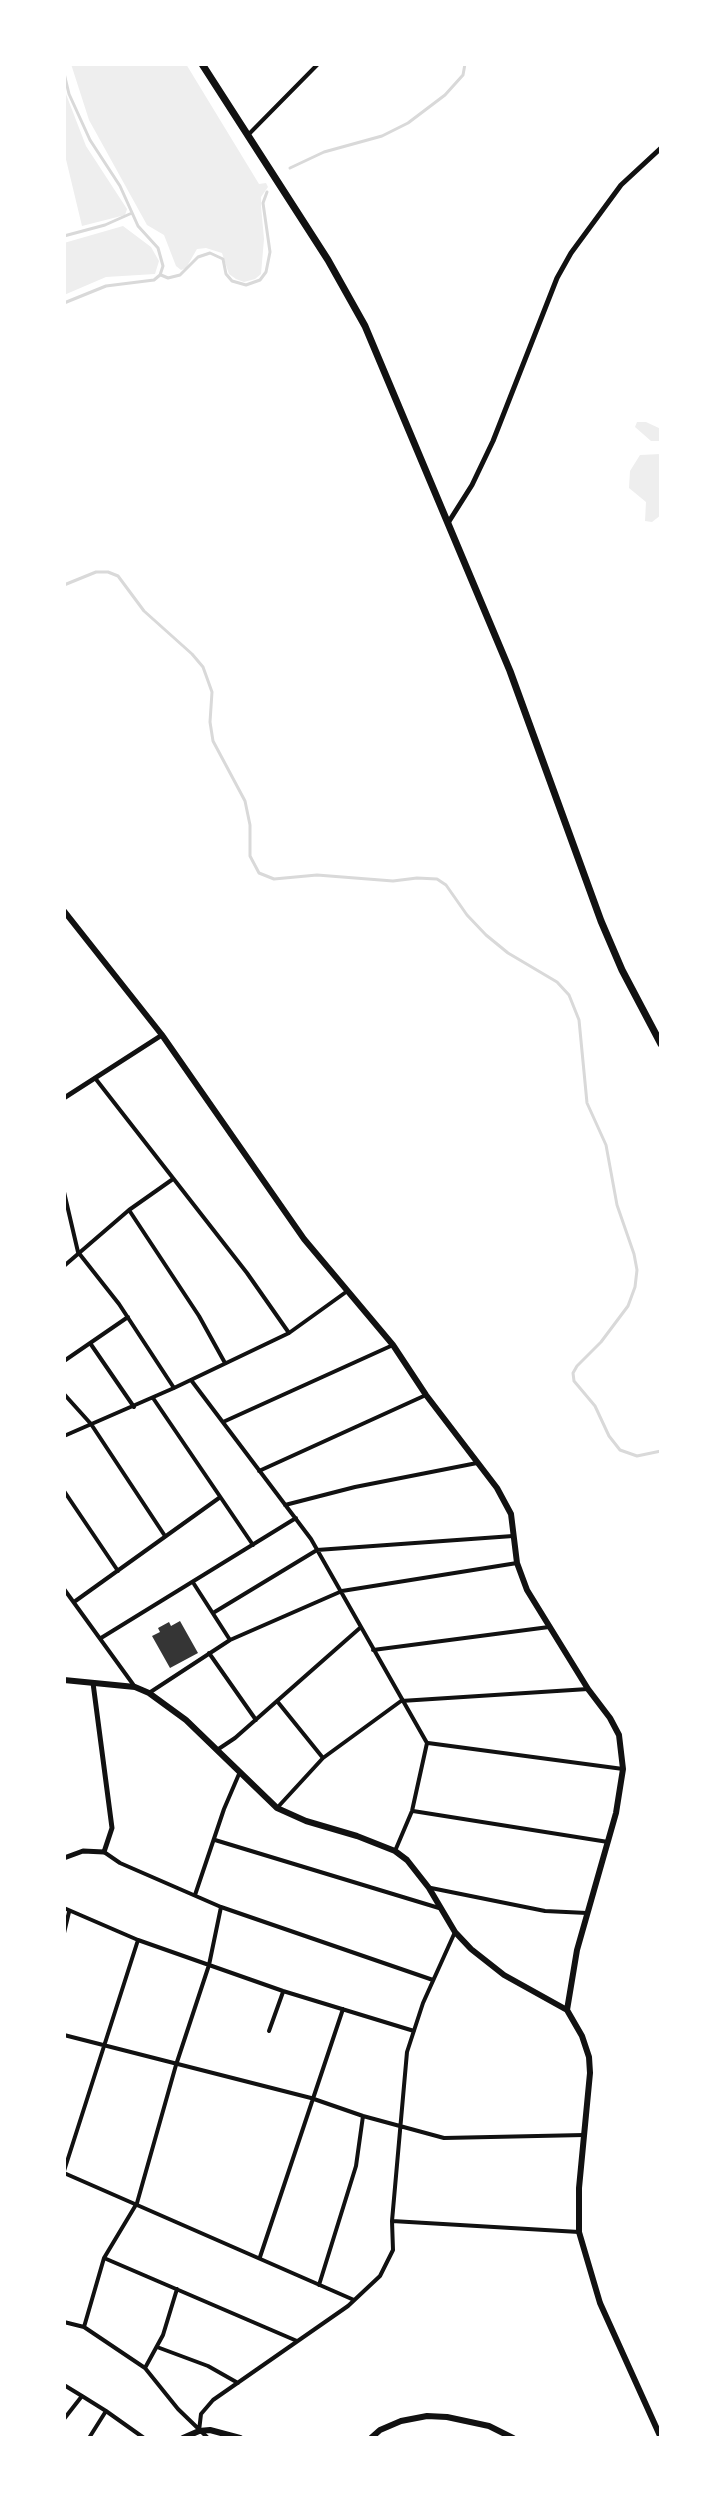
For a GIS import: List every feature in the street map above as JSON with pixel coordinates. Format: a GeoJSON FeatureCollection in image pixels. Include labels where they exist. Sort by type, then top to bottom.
{"type":"FeatureCollection","features":[{"type":"Feature","properties":{"kind":"main road"},"geometry":{"type":"LineString","coordinates":[[202,64],[350,295],[382,363],[510,671],[601,921],[622,970],[661,1044]]}},
{"type":"Feature","properties":{"kind":"main road"},"geometry":{"type":"LineString","coordinates":[[64,911],[162,1035],[264,1185],[346,1292],[393,1345],[506,1504],[511,1514],[517,1563],[527,1590],[619,1735],[623,1769],[616,1813],[587,1913],[570,1982],[567,2010]]}},
{"type":"Feature","properties":{"kind":"main road"},"geometry":{"type":"LineString","coordinates":[[64,1680],[135,1687],[149,1693],[186,1720],[277,1808],[395,1851],[407,1860],[429,1888],[455,1932],[486,1962],[567,2010],[582,2036],[589,2057],[579,2188],[579,2232],[600,2303],[661,2438]]}},
{"type":"Feature","properties":{"kind":"main road"},"geometry":{"type":"LineString","coordinates":[[373,2438],[380,2430],[412,2417],[447,2417],[489,2426],[513,2438]]}},
{"type":"Feature","properties":{"kind":"main road"},"geometry":{"type":"LineString","coordinates":[[183,2438],[199,2431],[223,2432],[240,2438]]}},
{"type":"Feature","properties":{"kind":"street"},"geometry":{"type":"LineString","coordinates":[[248,135],[318,64]]}},
{"type":"Feature","properties":{"kind":"street"},"geometry":{"type":"LineString","coordinates":[[448,523],[472,485],[493,441],[557,278],[571,253],[621,185],[661,148]]}},
{"type":"Feature","properties":{"kind":"street"},"geometry":{"type":"LineString","coordinates":[[64,1098],[162,1035]]}},
{"type":"Feature","properties":{"kind":"street"},"geometry":{"type":"LineString","coordinates":[[95,1078],[247,1273],[289,1333]]}},
{"type":"Feature","properties":{"kind":"street"},"geometry":{"type":"LineString","coordinates":[[64,1266],[129,1210],[174,1179]]}},
{"type":"Feature","properties":{"kind":"street"},"geometry":{"type":"LineString","coordinates":[[64,1192],[78,1252],[128,1317],[174,1388]]}},
{"type":"Feature","properties":{"kind":"street"},"geometry":{"type":"LineString","coordinates":[[129,1210],[199,1316],[225,1363]]}},
{"type":"Feature","properties":{"kind":"street"},"geometry":{"type":"LineString","coordinates":[[64,1436],[134,1407],[289,1333],[346,1292]]}},
{"type":"Feature","properties":{"kind":"street"},"geometry":{"type":"LineString","coordinates":[[64,1361],[128,1317]]}},
{"type":"Feature","properties":{"kind":"street"},"geometry":{"type":"LineString","coordinates":[[90,1343],[134,1407]]}},
{"type":"Feature","properties":{"kind":"street"},"geometry":{"type":"LineString","coordinates":[[223,1422],[393,1345]]}},
{"type":"Feature","properties":{"kind":"street"},"geometry":{"type":"LineString","coordinates":[[191,1380],[317,1550],[427,1743],[412,1811],[395,1851]]}},
{"type":"Feature","properties":{"kind":"street"},"geometry":{"type":"LineString","coordinates":[[64,1394],[91,1424],[165,1536]]}},
{"type":"Feature","properties":{"kind":"street"},"geometry":{"type":"LineString","coordinates":[[259,1471],[426,1395]]}},
{"type":"Feature","properties":{"kind":"street"},"geometry":{"type":"LineString","coordinates":[[153,1398],[253,1545]]}},
{"type":"Feature","properties":{"kind":"street"},"geometry":{"type":"LineString","coordinates":[[285,1505],[355,1487],[477,1463]]}},
{"type":"Feature","properties":{"kind":"street"},"geometry":{"type":"LineString","coordinates":[[64,1491],[118,1571]]}},
{"type":"Feature","properties":{"kind":"street"},"geometry":{"type":"LineString","coordinates":[[74,1602],[219,1498]]}},
{"type":"Feature","properties":{"kind":"street"},"geometry":{"type":"LineString","coordinates":[[101,1638],[194,1584],[296,1518]]}},
{"type":"Feature","properties":{"kind":"street"},"geometry":{"type":"LineString","coordinates":[[213,1613],[317,1550],[513,1536]]}},
{"type":"Feature","properties":{"kind":"street"},"geometry":{"type":"LineString","coordinates":[[149,1693],[230,1640],[342,1591],[517,1563]]}},
{"type":"Feature","properties":{"kind":"street"},"geometry":{"type":"LineString","coordinates":[[194,1584],[230,1640]]}},
{"type":"Feature","properties":{"kind":"street"},"geometry":{"type":"LineString","coordinates":[[64,1589],[135,1687]]}},
{"type":"Feature","properties":{"kind":"street"},"geometry":{"type":"LineString","coordinates":[[216,1750],[256,1720],[361,1627]]}},
{"type":"Feature","properties":{"kind":"street"},"geometry":{"type":"LineString","coordinates":[[373,1650],[549,1627]]}},
{"type":"Feature","properties":{"kind":"street"},"geometry":{"type":"LineString","coordinates":[[209,1653],[256,1720]]}},
{"type":"Feature","properties":{"kind":"street"},"geometry":{"type":"LineString","coordinates":[[93,1683],[112,1828],[104,1852]]}},
{"type":"Feature","properties":{"kind":"street"},"geometry":{"type":"LineString","coordinates":[[277,1808],[323,1758],[401,1701],[588,1689]]}},
{"type":"Feature","properties":{"kind":"street"},"geometry":{"type":"LineString","coordinates":[[277,1701],[323,1758]]}},
{"type":"Feature","properties":{"kind":"street"},"geometry":{"type":"LineString","coordinates":[[427,1743],[623,1769]]}},
{"type":"Feature","properties":{"kind":"street"},"geometry":{"type":"LineString","coordinates":[[195,1895],[239,1774]]}},
{"type":"Feature","properties":{"kind":"street"},"geometry":{"type":"LineString","coordinates":[[412,1811],[608,1842]]}},
{"type":"Feature","properties":{"kind":"street"},"geometry":{"type":"LineString","coordinates":[[215,1840],[441,1908]]}},
{"type":"Feature","properties":{"kind":"street"},"geometry":{"type":"LineString","coordinates":[[64,1858],[83,1851],[104,1852],[120,1863],[221,1907],[433,1980]]}},
{"type":"Feature","properties":{"kind":"street"},"geometry":{"type":"LineString","coordinates":[[429,1888],[545,1911],[587,1913]]}},
{"type":"Feature","properties":{"kind":"street"},"geometry":{"type":"LineString","coordinates":[[84,2327],[104,2258],[137,2203],[176,2065],[209,1965],[221,1907]]}},
{"type":"Feature","properties":{"kind":"street"},"geometry":{"type":"LineString","coordinates":[[64,1908],[138,1940],[209,1965],[414,2031]]}},
{"type":"Feature","properties":{"kind":"street"},"geometry":{"type":"LineString","coordinates":[[64,1933],[69,1912]]}},
{"type":"Feature","properties":{"kind":"street"},"geometry":{"type":"LineString","coordinates":[[199,2431],[201,2414],[213,2400],[354,2300],[380,2276],[393,2250],[392,2221],[407,2052],[433,1980],[455,1932]]}},
{"type":"Feature","properties":{"kind":"street"},"geometry":{"type":"LineString","coordinates":[[138,1940],[64,2172],[354,2300]]}},
{"type":"Feature","properties":{"kind":"street"},"geometry":{"type":"LineString","coordinates":[[269,2031],[283,1991]]}},
{"type":"Feature","properties":{"kind":"street"},"geometry":{"type":"LineString","coordinates":[[259,2258],[343,2009]]}},
{"type":"Feature","properties":{"kind":"street"},"geometry":{"type":"LineString","coordinates":[[64,2035],[311,2098],[444,2138],[584,2135]]}},
{"type":"Feature","properties":{"kind":"street"},"geometry":{"type":"LineString","coordinates":[[319,2285],[356,2166],[363,2116]]}},
{"type":"Feature","properties":{"kind":"street"},"geometry":{"type":"LineString","coordinates":[[392,2221],[579,2232]]}},
{"type":"Feature","properties":{"kind":"street"},"geometry":{"type":"LineString","coordinates":[[104,2258],[298,2341]]}},
{"type":"Feature","properties":{"kind":"street"},"geometry":{"type":"LineString","coordinates":[[145,2368],[157,2347],[177,2289]]}},
{"type":"Feature","properties":{"kind":"street"},"geometry":{"type":"LineString","coordinates":[[64,2322],[84,2327],[145,2368],[208,2438]]}},
{"type":"Feature","properties":{"kind":"street"},"geometry":{"type":"LineString","coordinates":[[157,2347],[208,2366],[238,2383]]}},
{"type":"Feature","properties":{"kind":"street"},"geometry":{"type":"LineString","coordinates":[[64,2385],[144,2438]]}},
{"type":"Feature","properties":{"kind":"street"},"geometry":{"type":"LineString","coordinates":[[64,2419],[82,2396]]}},
{"type":"Feature","properties":{"kind":"street"},"geometry":{"type":"LineString","coordinates":[[89,2438],[106,2411]]}},
{"type":"Feature","properties":{"kind":"shaded area"},"geometry":{"type":"Polygon","coordinates":[[[71,64],[186,64],[259,184],[266,183],[268,187],[261,197],[264,239],[261,274],[244,282],[236,279],[229,274],[222,253],[206,248],[197,249],[186,268],[181,270],[176,266],[164,235],[147,225],[89,120],[71,64]]]}},
{"type":"Feature","properties":{"kind":"shaded area"},"geometry":{"type":"Polygon","coordinates":[[[64,89],[86,146],[127,209],[125,215],[82,226],[64,151],[64,89]]]}},
{"type":"Feature","properties":{"kind":"shaded area"},"geometry":{"type":"Polygon","coordinates":[[[123,226],[151,247],[159,261],[155,274],[106,277],[64,295],[64,243],[123,226]]]}},
{"type":"Feature","properties":{"kind":"shaded area"},"geometry":{"type":"Polygon","coordinates":[[[637,422],[646,422],[661,429],[661,441],[651,441],[635,427],[637,422]]]}},
{"type":"Feature","properties":{"kind":"shaded area"},"geometry":{"type":"Polygon","coordinates":[[[661,454],[661,515],[652,522],[645,521],[646,502],[629,488],[630,471],[640,455],[661,454]]]}},
{"type":"Feature","properties":{"kind":"building"},"geometry":{"type":"Polygon","coordinates":[[[180,1621],[198,1653],[170,1668],[152,1636],[169,1622],[171,1626],[180,1621]]]}},
{"type":"Feature","properties":{"kind":"waterway"},"geometry":{"type":"LineString","coordinates":[[290,168],[324,152],[382,136],[408,123],[445,95],[463,75],[465,64]]}},
{"type":"Feature","properties":{"kind":"waterway"},"geometry":{"type":"LineString","coordinates":[[64,73],[69,94],[90,140],[120,186],[138,226],[158,248],[163,266],[154,280],[106,286],[64,303]]}},
{"type":"Feature","properties":{"kind":"waterway"},"geometry":{"type":"LineString","coordinates":[[161,275],[168,278],[180,275],[198,257],[210,253],[223,259],[226,274],[232,281],[246,285],[260,280],[266,272],[270,252],[263,203],[267,192]]}},
{"type":"Feature","properties":{"kind":"waterway"},"geometry":{"type":"LineString","coordinates":[[64,236],[105,225],[132,213]]}},
{"type":"Feature","properties":{"kind":"waterway"},"geometry":{"type":"LineString","coordinates":[[64,585],[96,572],[118,576],[144,611],[203,667],[212,692],[210,722],[213,741],[245,801],[250,825],[250,856],[259,873],[274,879],[317,875],[393,881],[437,879],[446,885],[486,935],[508,953],[557,982],[569,995],[579,1020],[587,1103],[606,1145],[617,1205],[637,1270],[628,1306],[601,1342],[577,1366],[573,1373],[574,1381],[595,1406],[609,1436],[620,1450],[637,1456],[661,1451]]}}]}
